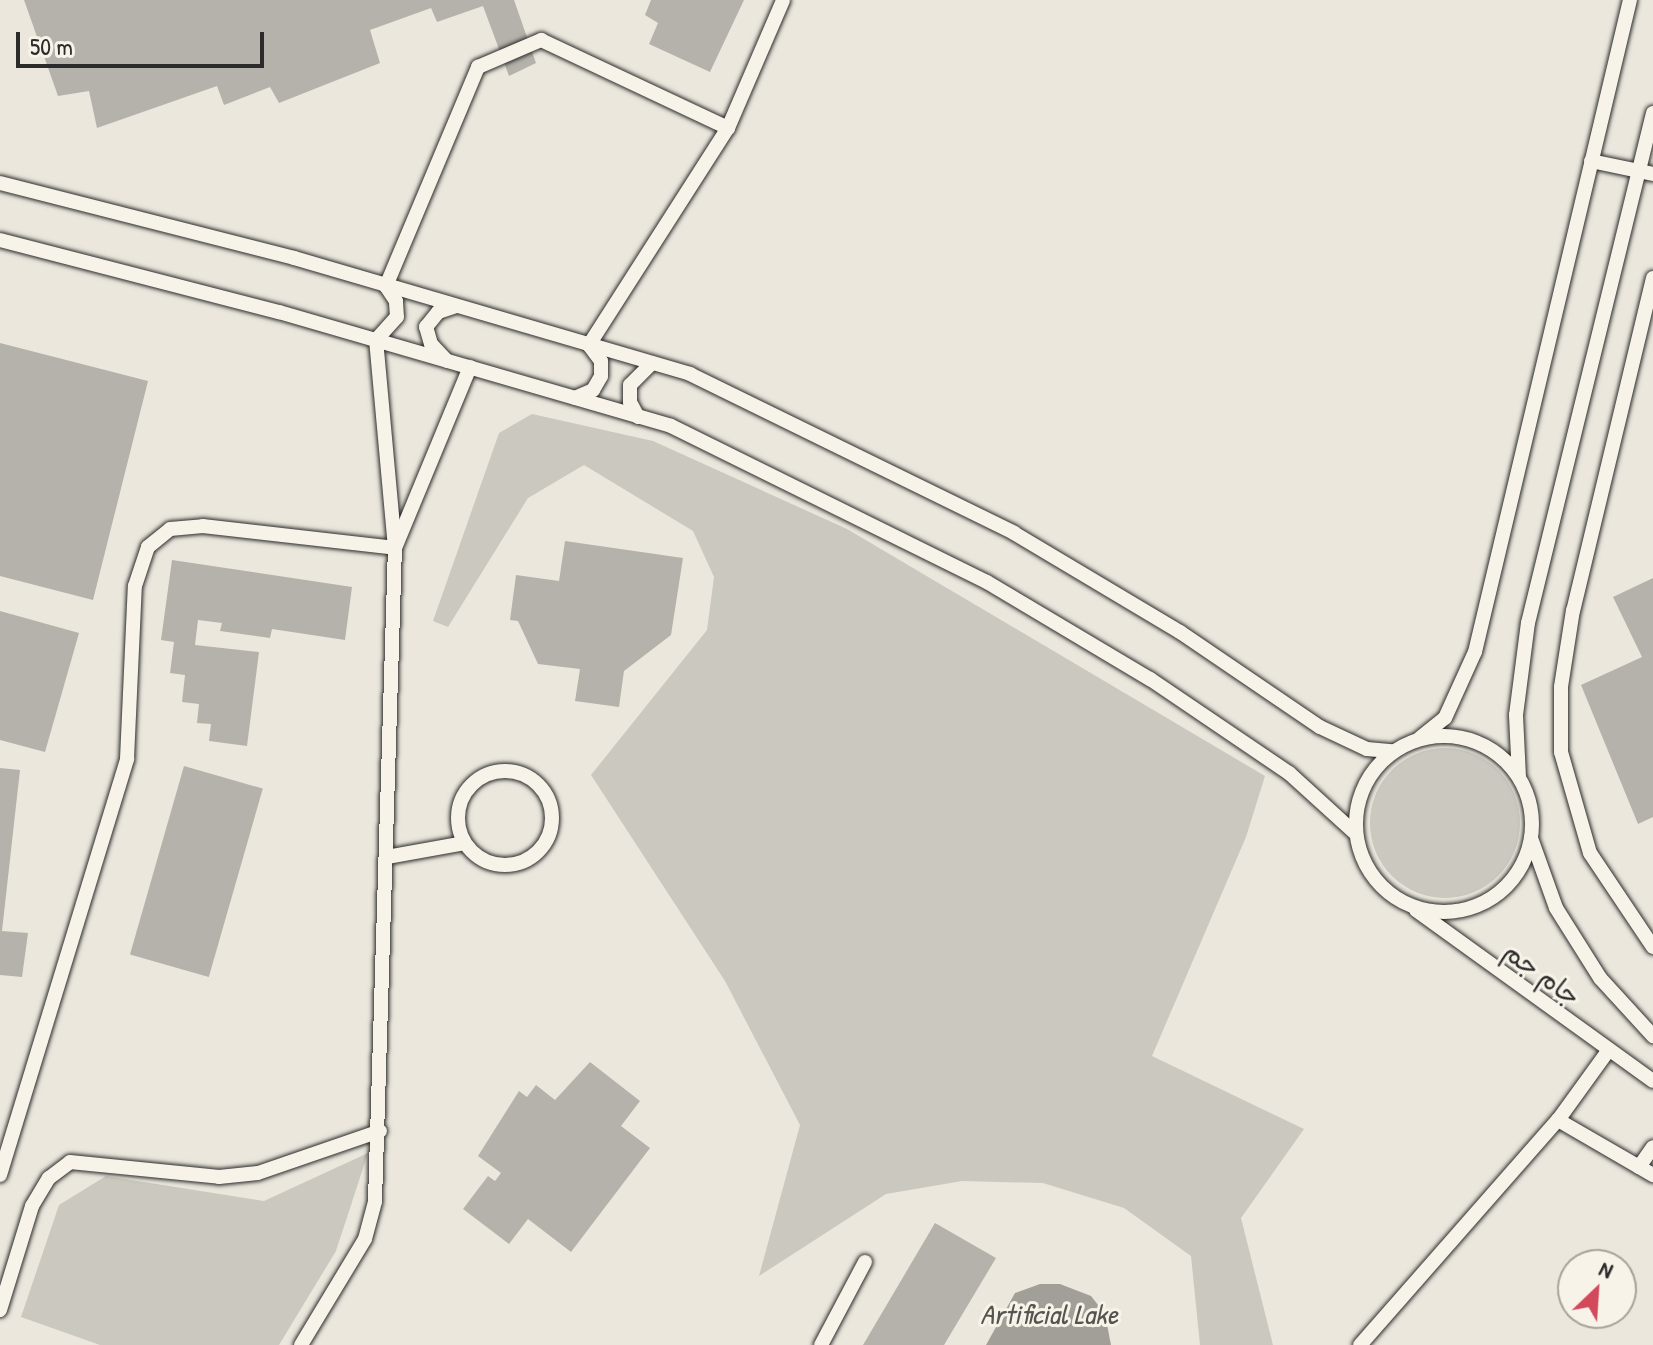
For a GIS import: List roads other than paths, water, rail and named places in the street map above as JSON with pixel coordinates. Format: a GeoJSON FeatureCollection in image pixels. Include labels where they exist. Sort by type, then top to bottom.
{"type":"FeatureCollection","features":[{"type":"Feature","properties":{"kind":"lane"},"geometry":{"type":"LineString","coordinates":[[589,345],[728,128],[783,0]]}},
{"type":"Feature","properties":{"kind":"lane"},"geometry":{"type":"LineString","coordinates":[[1355,833],[1363,787],[1392,751],[1420,738],[1445,718],[1475,652],[1630,0]]}},
{"type":"Feature","properties":{"kind":"lane"},"geometry":{"type":"LineString","coordinates":[[386,286],[478,67],[541,40],[728,128]]}},
{"type":"Feature","properties":{"kind":"lane"},"geometry":{"type":"LineString","coordinates":[[0,240],[376,340],[671,426],[797,485],[987,582],[1150,679],[1322,797],[1355,833],[1364,862],[1389,894],[1439,912],[1470,909],[1495,897],[1517,875],[1531,838],[1531,807],[1519,777],[1516,715],[1528,623],[1646,173],[1653,113]]}},
{"type":"Feature","properties":{"kind":"lane"},"geometry":{"type":"LineString","coordinates":[[1591,161],[1646,173]]}},
{"type":"Feature","properties":{"kind":"lane"},"geometry":{"type":"LineString","coordinates":[[0,183],[386,286],[690,374],[821,435],[1014,533],[1180,632],[1320,727],[1367,749],[1392,751]]}},
{"type":"Feature","properties":{"kind":"lane"},"geometry":{"type":"LineString","coordinates":[[1653,278],[1573,610],[1561,687],[1561,752],[1590,853],[1653,947]]}},
{"type":"Feature","properties":{"kind":"lane"},"geometry":{"type":"LineString","coordinates":[[376,340],[391,330],[397,317],[396,301],[386,286]]}},
{"type":"Feature","properties":{"kind":"lane"},"geometry":{"type":"LineString","coordinates":[[447,361],[431,344],[426,327],[438,312],[457,306]]}},
{"type":"Feature","properties":{"kind":"lane"},"geometry":{"type":"LineString","coordinates":[[301,1345],[365,1239],[375,1201],[380,1131],[395,548],[376,340]]}},
{"type":"Feature","properties":{"kind":"lane"},"geometry":{"type":"LineString","coordinates":[[575,398],[593,390],[601,376],[601,361],[589,345]]}},
{"type":"Feature","properties":{"kind":"lane"},"geometry":{"type":"LineString","coordinates":[[638,417],[630,402],[630,385],[652,363]]}},
{"type":"Feature","properties":{"kind":"lane"},"geometry":{"type":"LineString","coordinates":[[395,548],[470,367]]}},
{"type":"Feature","properties":{"kind":"lane"},"geometry":{"type":"LineString","coordinates":[[0,1175],[127,759],[135,586],[148,547],[170,529],[203,526],[395,548]]}},
{"type":"Feature","properties":{"kind":"lane"},"geometry":{"type":"LineString","coordinates":[[1420,738],[1450,735],[1480,743],[1519,777]]}},
{"type":"Feature","properties":{"kind":"lane"},"geometry":{"type":"LineString","coordinates":[[387,857],[465,843],[489,862],[505,865],[534,855],[551,829],[549,798],[528,776],[513,771],[482,776],[470,785],[457,813],[465,843]]}},
{"type":"Feature","properties":{"kind":"lane","name":"جام جم"},"geometry":{"type":"LineString","coordinates":[[1531,838],[1556,908],[1600,978],[1653,1036]]}},
{"type":"Feature","properties":{"kind":"lane","name":"جام جم"},"geometry":{"type":"LineString","coordinates":[[1406,902],[1653,1081]]}},
{"type":"Feature","properties":{"kind":"lane"},"geometry":{"type":"LineString","coordinates":[[1360,1345],[1558,1120],[1608,1051]]}},
{"type":"Feature","properties":{"kind":"lane"},"geometry":{"type":"LineString","coordinates":[[1558,1120],[1653,1175]]}},
{"type":"Feature","properties":{"kind":"lane"},"geometry":{"type":"LineString","coordinates":[[0,1310],[32,1206],[49,1178],[70,1162],[219,1177],[258,1173],[380,1131]]}},
{"type":"Feature","properties":{"kind":"lane"},"geometry":{"type":"LineString","coordinates":[[1639,1167],[1653,1147]]}},
{"type":"Feature","properties":{"kind":"lane"},"geometry":{"type":"LineString","coordinates":[[821,1345],[865,1262]]}},
{"type":"Feature","properties":{"kind":"water","name":"Artificial Lake"},"geometry":{"type":"Polygon","coordinates":[[[1040,1284],[1060,1284],[1091,1296],[1105,1314],[1111,1345],[986,1345],[1015,1293],[1040,1284]]]}}]}
